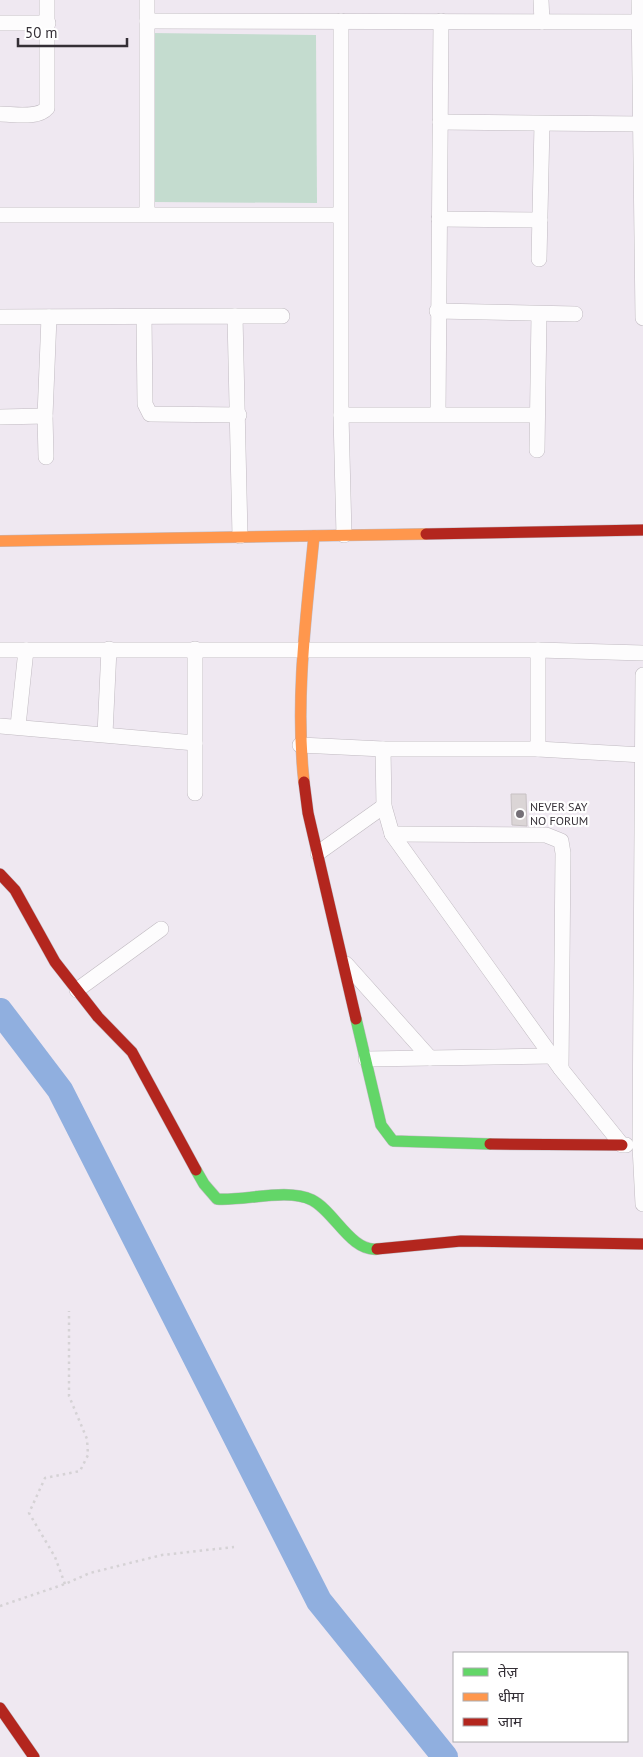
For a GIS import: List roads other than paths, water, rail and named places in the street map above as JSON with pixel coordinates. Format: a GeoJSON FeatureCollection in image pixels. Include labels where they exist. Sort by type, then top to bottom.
{"type":"FeatureCollection","features":[{"type":"Feature","properties":{"kind":"street"},"geometry":{"type":"LineString","coordinates":[[0,114],[37,114],[47,108],[47,0]]}},
{"type":"Feature","properties":{"kind":"street"},"geometry":{"type":"LineString","coordinates":[[147,0],[147,213]]}},
{"type":"Feature","properties":{"kind":"street"},"geometry":{"type":"LineString","coordinates":[[541,0],[542,22]]}},
{"type":"Feature","properties":{"kind":"street"},"geometry":{"type":"LineString","coordinates":[[638,0],[641,22],[643,318]]}},
{"type":"Feature","properties":{"kind":"street"},"geometry":{"type":"LineString","coordinates":[[147,21],[641,22]]}},
{"type":"Feature","properties":{"kind":"street"},"geometry":{"type":"LineString","coordinates":[[341,21],[339,215],[344,535]]}},
{"type":"Feature","properties":{"kind":"street"},"geometry":{"type":"LineString","coordinates":[[438,414],[437,311],[441,21]]}},
{"type":"Feature","properties":{"kind":"street"},"geometry":{"type":"LineString","coordinates":[[0,22],[48,23]]}},
{"type":"Feature","properties":{"kind":"street"},"geometry":{"type":"LineString","coordinates":[[440,122],[642,124]]}},
{"type":"Feature","properties":{"kind":"street"},"geometry":{"type":"LineString","coordinates":[[539,259],[542,124]]}},
{"type":"Feature","properties":{"kind":"street"},"geometry":{"type":"LineString","coordinates":[[0,215],[147,213],[339,215]]}},
{"type":"Feature","properties":{"kind":"street"},"geometry":{"type":"LineString","coordinates":[[439,220],[540,220]]}},
{"type":"Feature","properties":{"kind":"street"},"geometry":{"type":"LineString","coordinates":[[437,311],[575,314]]}},
{"type":"Feature","properties":{"kind":"street"},"geometry":{"type":"LineString","coordinates":[[537,450],[539,314]]}},
{"type":"Feature","properties":{"kind":"street"},"geometry":{"type":"LineString","coordinates":[[235,316],[239,415],[240,536]]}},
{"type":"Feature","properties":{"kind":"street"},"geometry":{"type":"LineString","coordinates":[[0,317],[282,316]]}},
{"type":"Feature","properties":{"kind":"street"},"geometry":{"type":"LineString","coordinates":[[144,317],[146,404],[150,414],[239,415]]}},
{"type":"Feature","properties":{"kind":"street"},"geometry":{"type":"LineString","coordinates":[[46,457],[45,416],[49,318]]}},
{"type":"Feature","properties":{"kind":"street"},"geometry":{"type":"LineString","coordinates":[[341,415],[537,415]]}},
{"type":"Feature","properties":{"kind":"street"},"geometry":{"type":"LineString","coordinates":[[0,417],[45,416]]}},
{"type":"Feature","properties":{"kind":"street"},"geometry":{"type":"LineString","coordinates":[[0,541],[643,530]]}},
{"type":"Feature","properties":{"kind":"street"},"geometry":{"type":"LineString","coordinates":[[314,536],[303,650],[300,745],[307,804],[381,1125],[393,1141],[403,1143],[640,1146]]}},
{"type":"Feature","properties":{"kind":"street"},"geometry":{"type":"LineString","coordinates":[[195,649],[195,792]]}},
{"type":"Feature","properties":{"kind":"street"},"geometry":{"type":"LineString","coordinates":[[0,650],[538,650],[643,653]]}},
{"type":"Feature","properties":{"kind":"street"},"geometry":{"type":"LineString","coordinates":[[18,726],[26,650]]}},
{"type":"Feature","properties":{"kind":"street"},"geometry":{"type":"LineString","coordinates":[[105,734],[109,650]]}},
{"type":"Feature","properties":{"kind":"street"},"geometry":{"type":"LineString","coordinates":[[538,650],[538,749]]}},
{"type":"Feature","properties":{"kind":"street"},"geometry":{"type":"LineString","coordinates":[[643,675],[640,1146],[643,1204]]}},
{"type":"Feature","properties":{"kind":"street"},"geometry":{"type":"LineString","coordinates":[[0,726],[18,726],[195,743]]}},
{"type":"Feature","properties":{"kind":"street"},"geometry":{"type":"LineString","coordinates":[[300,745],[383,749],[538,749],[642,755]]}},
{"type":"Feature","properties":{"kind":"street"},"geometry":{"type":"LineString","coordinates":[[383,749],[384,806],[392,834],[551,1056],[622,1145]]}},
{"type":"Feature","properties":{"kind":"street"},"geometry":{"type":"LineString","coordinates":[[318,852],[384,806]]}},
{"type":"Feature","properties":{"kind":"street"},"geometry":{"type":"LineString","coordinates":[[392,834],[546,835],[561,841],[563,853],[561,1069]]}},
{"type":"Feature","properties":{"kind":"street"},"geometry":{"type":"LineString","coordinates":[[0,874],[16,890],[42,942],[77,990],[98,1017],[132,1052],[204,1184],[217,1199],[302,1196],[319,1204],[354,1242],[362,1248],[372,1250],[461,1241],[643,1244]]}},
{"type":"Feature","properties":{"kind":"street"},"geometry":{"type":"LineString","coordinates":[[77,990],[161,929]]}},
{"type":"Feature","properties":{"kind":"street"},"geometry":{"type":"LineString","coordinates":[[343,961],[430,1058]]}},
{"type":"Feature","properties":{"kind":"street"},"geometry":{"type":"LineString","coordinates":[[366,1059],[551,1056]]}},
{"type":"Feature","properties":{"kind":"street"},"geometry":{"type":"LineString","coordinates":[[0,1708],[34,1757]]}},
{"type":"Feature","properties":{"kind":"waterway"},"geometry":{"type":"LineString","coordinates":[[0,1011],[60,1090],[319,1601],[445,1757]]}},
{"type":"Feature","properties":{"kind":"place","name":"NEVER SAY NO FORUM"},"geometry":{"type":"Point","coordinates":[520,814]}}]}
